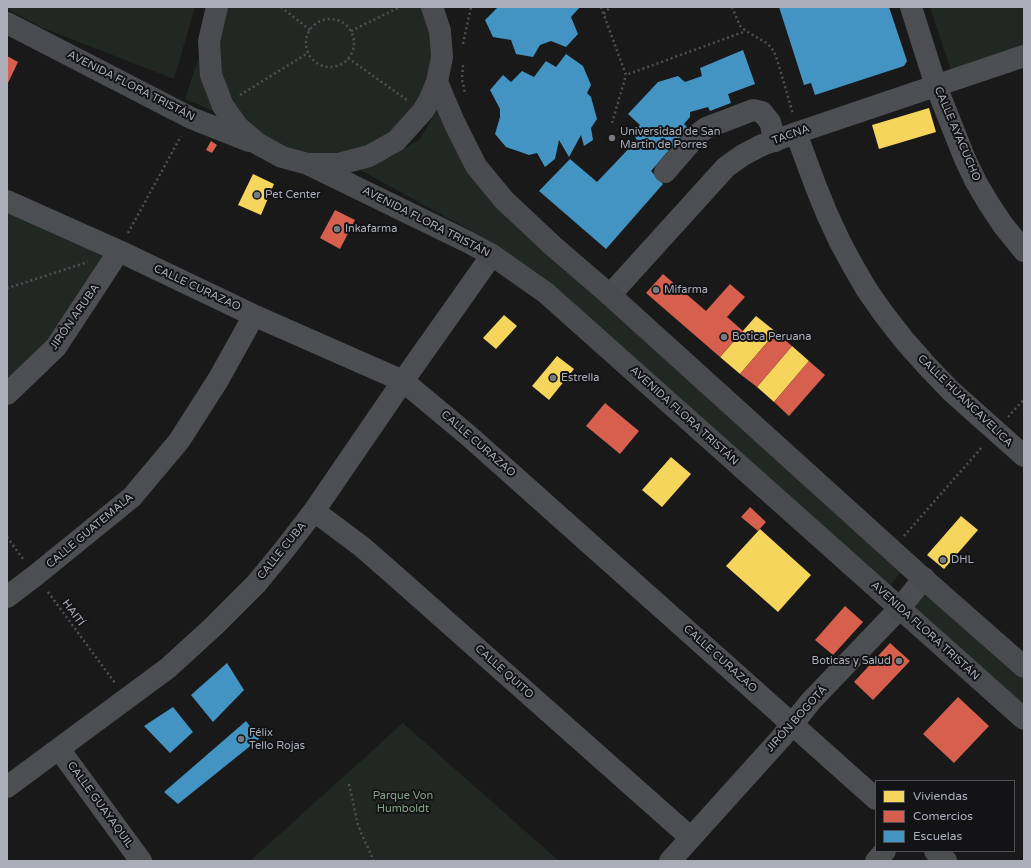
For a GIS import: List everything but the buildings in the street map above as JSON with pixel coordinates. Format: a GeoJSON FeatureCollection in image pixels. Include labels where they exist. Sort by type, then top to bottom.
{"type":"FeatureCollection","features":[{"type":"Feature","properties":{"kind":"main road"},"geometry":{"type":"LineString","coordinates":[[217,7],[209,41],[211,75],[223,106],[238,127],[258,144],[282,157],[308,164],[339,164],[369,156],[396,141],[423,111],[437,82],[442,57],[440,31],[432,7]]}},
{"type":"Feature","properties":{"kind":"main road"},"geometry":{"type":"LineString","coordinates":[[440,31],[448,7]]}},
{"type":"Feature","properties":{"kind":"main road","name":"AVENIDA FLORA TRISTÁN"},"geometry":{"type":"LineString","coordinates":[[7,23],[191,118],[258,144]]}},
{"type":"Feature","properties":{"kind":"main road"},"geometry":{"type":"LineString","coordinates":[[437,82],[454,122],[476,166],[504,200],[553,246],[610,295],[1024,667]]}},
{"type":"Feature","properties":{"kind":"main road","name":"AVENIDA FLORA TRISTÁN"},"geometry":{"type":"LineString","coordinates":[[308,164],[492,255],[546,293],[1024,719]]}},
{"type":"Feature","properties":{"kind":"street","name":"CALLE AYACUCHO"},"geometry":{"type":"LineString","coordinates":[[911,7],[936,86],[965,159],[976,182],[1003,225],[1024,251]]}},
{"type":"Feature","properties":{"kind":"street","name":"TACNA"},"geometry":{"type":"LineString","coordinates":[[610,295],[726,167],[743,155],[762,145],[796,133],[1024,56]]}},
{"type":"Feature","properties":{"kind":"street"},"geometry":{"type":"LineString","coordinates":[[665,172],[698,134],[706,128],[753,110],[762,112],[770,122],[776,141]]}},
{"type":"Feature","properties":{"kind":"street","name":"CALLE HUANCAVELICA"},"geometry":{"type":"LineString","coordinates":[[796,133],[827,214],[843,248],[867,290],[883,313],[904,340],[951,391],[1024,456]]}},
{"type":"Feature","properties":{"kind":"street","name":"CALLE CURAZAO"},"geometry":{"type":"LineString","coordinates":[[7,201],[119,251],[253,315],[403,381],[469,436],[875,798]]}},
{"type":"Feature","properties":{"kind":"street","name":"JIRÓN ARUBA"},"geometry":{"type":"LineString","coordinates":[[7,394],[56,347],[119,251]]}},
{"type":"Feature","properties":{"kind":"street","name":"CALLE CUBA"},"geometry":{"type":"LineString","coordinates":[[7,787],[168,668],[235,606],[256,584],[314,511],[492,255]]}},
{"type":"Feature","properties":{"kind":"street","name":"CALLE GUATEMALA"},"geometry":{"type":"LineString","coordinates":[[7,597],[132,497],[179,441],[218,380],[253,315]]}},
{"type":"Feature","properties":{"kind":"street","name":"CALLE QUITO"},"geometry":{"type":"LineString","coordinates":[[314,511],[361,546],[691,838]]}},
{"type":"Feature","properties":{"kind":"street","name":"JIRÓN BOGOTÁ"},"geometry":{"type":"LineString","coordinates":[[670,861],[781,738],[812,701],[900,608],[924,578]]}},
{"type":"Feature","properties":{"kind":"street","name":"CALLE GUAYAQUIL"},"geometry":{"type":"LineString","coordinates":[[59,749],[142,861]]}},
{"type":"Feature","properties":{"kind":"street"},"geometry":{"type":"LineString","coordinates":[[876,861],[884,852]]}},
{"type":"Feature","properties":{"kind":"street"},"geometry":{"type":"LineString","coordinates":[[936,852],[946,861]]}},
{"type":"Feature","properties":{"kind":"path"},"geometry":{"type":"LineString","coordinates":[[281,7],[310,30]]}},
{"type":"Feature","properties":{"kind":"path"},"geometry":{"type":"LineString","coordinates":[[351,31],[400,7]]}},
{"type":"Feature","properties":{"kind":"path"},"geometry":{"type":"LineString","coordinates":[[463,49],[463,42],[471,7]]}},
{"type":"Feature","properties":{"kind":"path"},"geometry":{"type":"LineString","coordinates":[[601,7],[626,76],[612,123]]}},
{"type":"Feature","properties":{"kind":"path"},"geometry":{"type":"LineString","coordinates":[[604,14],[610,7]]}},
{"type":"Feature","properties":{"kind":"path"},"geometry":{"type":"LineString","coordinates":[[732,7],[740,26],[765,42],[771,47],[776,56],[793,114],[796,133]]}},
{"type":"Feature","properties":{"kind":"path"},"geometry":{"type":"LineString","coordinates":[[331,19],[337,20],[342,22],[351,31],[354,45],[352,52],[348,58],[337,66],[330,67],[317,63],[308,53],[306,41],[310,30],[319,22],[331,19]]}},
{"type":"Feature","properties":{"kind":"path"},"geometry":{"type":"LineString","coordinates":[[626,76],[746,31]]}},
{"type":"Feature","properties":{"kind":"path"},"geometry":{"type":"LineString","coordinates":[[223,106],[308,53]]}},
{"type":"Feature","properties":{"kind":"path"},"geometry":{"type":"LineString","coordinates":[[348,58],[423,111]]}},
{"type":"Feature","properties":{"kind":"path"},"geometry":{"type":"LineString","coordinates":[[463,64],[462,79],[466,99]]}},
{"type":"Feature","properties":{"kind":"path"},"geometry":{"type":"LineString","coordinates":[[119,251],[181,135]]}},
{"type":"Feature","properties":{"kind":"path"},"geometry":{"type":"LineString","coordinates":[[7,289],[89,261]]}},
{"type":"Feature","properties":{"kind":"path"},"geometry":{"type":"LineString","coordinates":[[892,550],[1024,399]]}},
{"type":"Feature","properties":{"kind":"path","name":"HAITÍ"},"geometry":{"type":"LineString","coordinates":[[7,537],[127,699]]}},
{"type":"Feature","properties":{"kind":"path"},"geometry":{"type":"LineString","coordinates":[[349,784],[358,825],[374,861]]}},
{"type":"Feature","properties":{"kind":"green space"},"geometry":{"type":"Polygon","coordinates":[[[7,7],[195,7],[174,79],[43,28],[7,9],[7,7]]]}},
{"type":"Feature","properties":{"kind":"green space"},"geometry":{"type":"Polygon","coordinates":[[[227,7],[422,7],[429,27],[431,57],[425,87],[414,105],[388,134],[361,149],[331,155],[301,153],[272,142],[248,124],[230,99],[220,73],[218,44],[227,7]]]}},
{"type":"Feature","properties":{"kind":"green space"},"geometry":{"type":"Polygon","coordinates":[[[930,7],[1024,7],[1024,45],[951,70],[930,7]]]}},
{"type":"Feature","properties":{"kind":"green space"},"geometry":{"type":"Polygon","coordinates":[[[198,59],[204,78],[218,113],[185,99],[198,59]]]}},
{"type":"Feature","properties":{"kind":"green space"},"geometry":{"type":"Polygon","coordinates":[[[440,105],[456,151],[902,570],[890,586],[490,241],[353,166],[389,158],[420,139],[440,105]]]}},
{"type":"Feature","properties":{"kind":"green space"},"geometry":{"type":"Polygon","coordinates":[[[7,209],[103,255],[51,342],[7,382],[7,209]]]}},
{"type":"Feature","properties":{"kind":"green space"},"geometry":{"type":"Polygon","coordinates":[[[920,592],[930,596],[1024,679],[1024,706],[917,610],[914,598],[920,592]]]}},
{"type":"Feature","properties":{"kind":"green space","name":"Parque Von Humboldt"},"geometry":{"type":"Polygon","coordinates":[[[403,723],[559,861],[250,861],[403,723]]]}},
{"type":"Feature","properties":{"kind":"place","name":"Universidad de San Martin de Porres"},"geometry":{"type":"Point","coordinates":[612,138]}},
{"type":"Feature","properties":{"kind":"place","name":"Pet Center"},"geometry":{"type":"Point","coordinates":[257,195]}},
{"type":"Feature","properties":{"kind":"place","name":"Inkafarma"},"geometry":{"type":"Point","coordinates":[337,229]}},
{"type":"Feature","properties":{"kind":"place","name":"Mifarma"},"geometry":{"type":"Point","coordinates":[656,290]}},
{"type":"Feature","properties":{"kind":"place","name":"Botica Peruana"},"geometry":{"type":"Point","coordinates":[724,337]}},
{"type":"Feature","properties":{"kind":"place","name":"Estrella"},"geometry":{"type":"Point","coordinates":[553,378]}},
{"type":"Feature","properties":{"kind":"place","name":"DHL"},"geometry":{"type":"Point","coordinates":[943,560]}},
{"type":"Feature","properties":{"kind":"place","name":"Boticas y Salud"},"geometry":{"type":"Point","coordinates":[899,661]}},
{"type":"Feature","properties":{"kind":"place","name":"Félix Tello Rojas"},"geometry":{"type":"Point","coordinates":[241,739]}}]}
